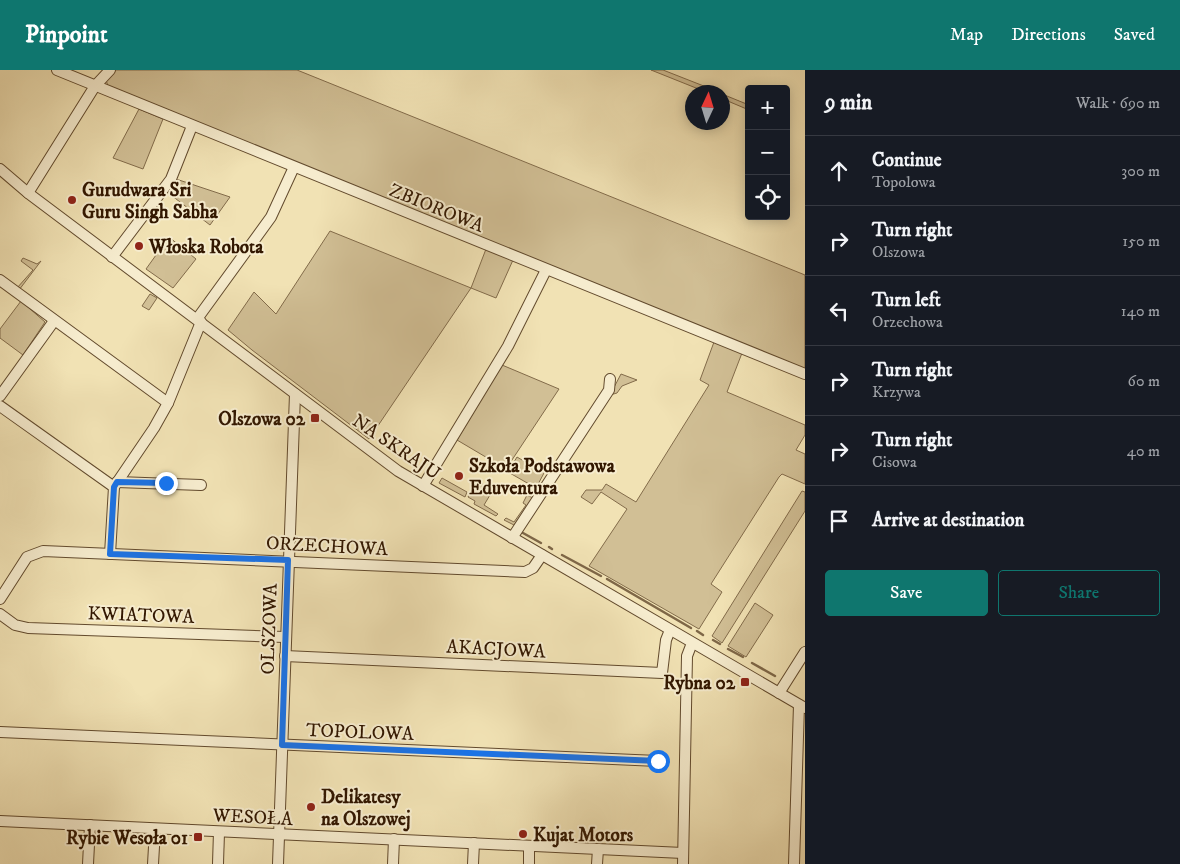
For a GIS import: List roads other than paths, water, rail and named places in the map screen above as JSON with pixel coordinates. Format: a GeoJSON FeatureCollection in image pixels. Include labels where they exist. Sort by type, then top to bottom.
{"type":"FeatureCollection","features":[{"type":"Feature","properties":{"kind":"street","name":"ZBIOROWA"},"geometry":{"type":"LineString","coordinates":[[57,70],[805,374]]}},
{"type":"Feature","properties":{"kind":"street"},"geometry":{"type":"LineString","coordinates":[[28,193],[95,86],[110,70]]}},
{"type":"Feature","properties":{"kind":"street"},"geometry":{"type":"LineString","coordinates":[[112,257],[171,179],[192,126]]}},
{"type":"Feature","properties":{"kind":"street"},"geometry":{"type":"LineString","coordinates":[[110,554],[115,484],[154,428],[168,404],[199,321],[271,217],[294,167]]}},
{"type":"Feature","properties":{"kind":"street","name":"NA SKRAJU"},"geometry":{"type":"LineString","coordinates":[[0,169],[28,193],[112,257],[392,467],[802,706]]}},
{"type":"Feature","properties":{"kind":"street"},"geometry":{"type":"LineString","coordinates":[[423,486],[508,346],[546,270]]}},
{"type":"Feature","properties":{"kind":"street"},"geometry":{"type":"LineString","coordinates":[[0,280],[168,404]]}},
{"type":"Feature","properties":{"kind":"street"},"geometry":{"type":"LineString","coordinates":[[0,396],[54,321]]}},
{"type":"Feature","properties":{"kind":"street"},"geometry":{"type":"LineString","coordinates":[[512,538],[609,390],[610,379]]}},
{"type":"Feature","properties":{"kind":"street","name":"OLSZOWA"},"geometry":{"type":"LineString","coordinates":[[278,864],[295,394]]}},
{"type":"Feature","properties":{"kind":"street"},"geometry":{"type":"LineString","coordinates":[[0,406],[115,484],[201,484]]}},
{"type":"Feature","properties":{"kind":"street","name":"ORZECHOWA"},"geometry":{"type":"LineString","coordinates":[[0,599],[27,557],[43,551],[288,560],[525,572],[533,568],[542,555]]}},
{"type":"Feature","properties":{"kind":"street","name":"KWIATOWA"},"geometry":{"type":"LineString","coordinates":[[0,614],[15,625],[28,628],[285,638]]}},
{"type":"Feature","properties":{"kind":"street","name":"AKACJOWA"},"geometry":{"type":"LineString","coordinates":[[285,656],[662,673],[666,640],[670,630]]}},
{"type":"Feature","properties":{"kind":"street"},"geometry":{"type":"LineString","coordinates":[[683,864],[687,656],[692,643]]}},
{"type":"Feature","properties":{"kind":"street"},"geometry":{"type":"LineString","coordinates":[[779,693],[805,652]]}},
{"type":"Feature","properties":{"kind":"street"},"geometry":{"type":"LineString","coordinates":[[794,864],[802,706]]}},
{"type":"Feature","properties":{"kind":"street","name":"TOPOLOWA"},"geometry":{"type":"LineString","coordinates":[[0,732],[658,761]]}},
{"type":"Feature","properties":{"kind":"street","name":"WESOŁA"},"geometry":{"type":"LineString","coordinates":[[0,821],[683,853]]}},
{"type":"Feature","properties":{"kind":"street"},"geometry":{"type":"LineString","coordinates":[[88,864],[90,825]]}},
{"type":"Feature","properties":{"kind":"street"},"geometry":{"type":"LineString","coordinates":[[153,864],[154,829]]}},
{"type":"Feature","properties":{"kind":"street"},"geometry":{"type":"LineString","coordinates":[[218,864],[219,832]]}},
{"type":"Feature","properties":{"kind":"street"},"geometry":{"type":"LineString","coordinates":[[393,864],[394,839]]}},
{"type":"Feature","properties":{"kind":"street"},"geometry":{"type":"LineString","coordinates":[[473,864],[474,843]]}},
{"type":"Feature","properties":{"kind":"street"},"geometry":{"type":"LineString","coordinates":[[529,864],[530,846]]}},
{"type":"Feature","properties":{"kind":"street"},"geometry":{"type":"LineString","coordinates":[[597,864],[598,849]]}},
{"type":"Feature","properties":{"kind":"waterway"},"geometry":{"type":"LineString","coordinates":[[523,533],[541,543]]}},
{"type":"Feature","properties":{"kind":"waterway"},"geometry":{"type":"LineString","coordinates":[[562,555],[601,576]]}},
{"type":"Feature","properties":{"kind":"waterway"},"geometry":{"type":"LineString","coordinates":[[607,579],[691,628]]}},
{"type":"Feature","properties":{"kind":"waterway"},"geometry":{"type":"LineString","coordinates":[[697,631],[703,635]]}},
{"type":"Feature","properties":{"kind":"waterway"},"geometry":{"type":"LineString","coordinates":[[713,640],[720,644]]}},
{"type":"Feature","properties":{"kind":"waterway"},"geometry":{"type":"LineString","coordinates":[[728,649],[743,657]]}},
{"type":"Feature","properties":{"kind":"waterway"},"geometry":{"type":"LineString","coordinates":[[752,663],[775,676]]}},
{"type":"Feature","properties":{"kind":"place","name":"Gurudwara Sri Guru Singh Sabha"},"geometry":{"type":"Point","coordinates":[72,200]}},
{"type":"Feature","properties":{"kind":"place","name":"Włoska Robota"},"geometry":{"type":"Point","coordinates":[139,246]}},
{"type":"Feature","properties":{"kind":"place","name":"Olszowa 02"},"geometry":{"type":"Point","coordinates":[315,418]}},
{"type":"Feature","properties":{"kind":"place","name":"Szkoła Podstawowa Eduventura"},"geometry":{"type":"Point","coordinates":[459,476]}},
{"type":"Feature","properties":{"kind":"place","name":"Rybna 02"},"geometry":{"type":"Point","coordinates":[745,682]}},
{"type":"Feature","properties":{"kind":"place","name":"Delikatesy na Olszowej"},"geometry":{"type":"Point","coordinates":[311,807]}},
{"type":"Feature","properties":{"kind":"place","name":"Kujat Motors"},"geometry":{"type":"Point","coordinates":[523,834]}},
{"type":"Feature","properties":{"kind":"place","name":"Rybie Wesoła 01"},"geometry":{"type":"Point","coordinates":[198,837]}}]}
